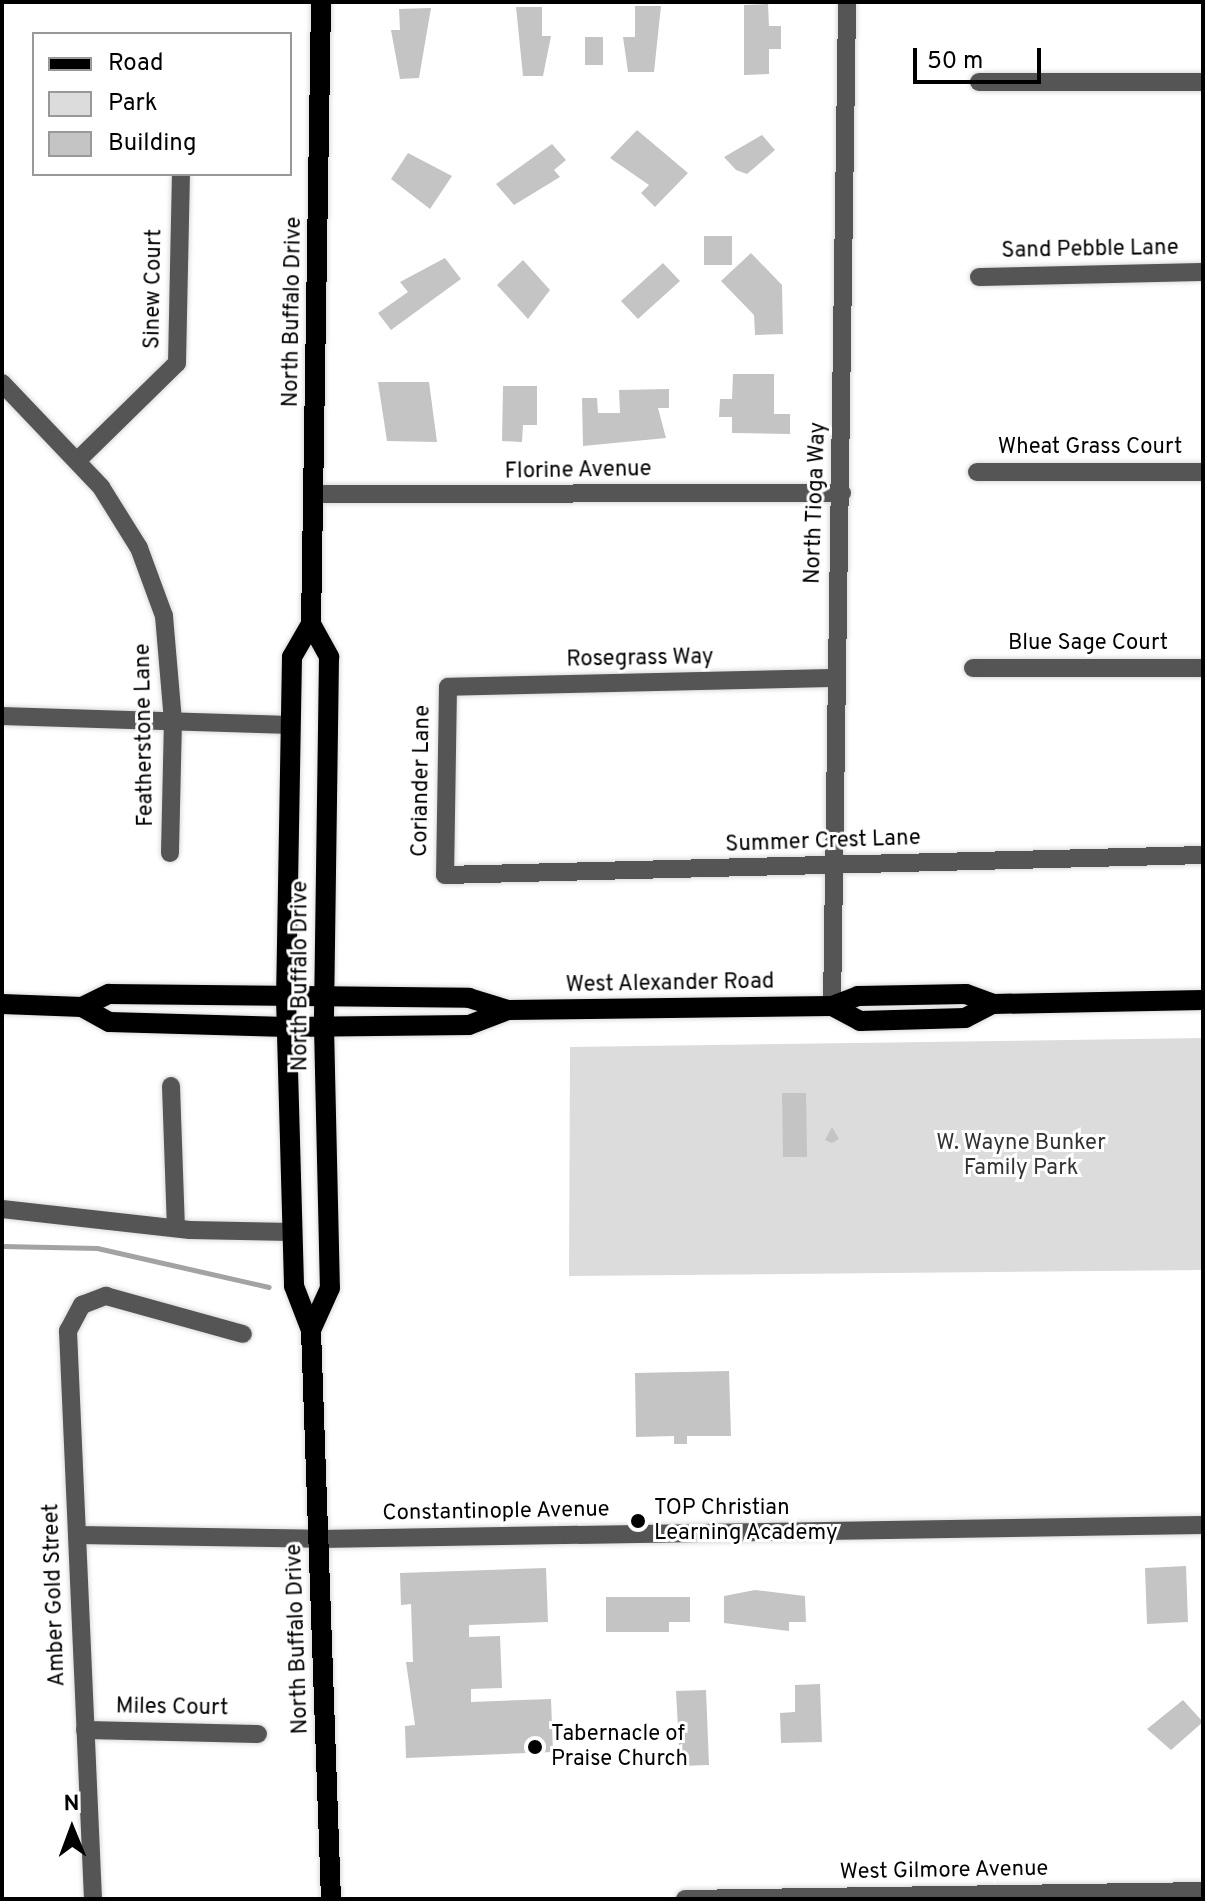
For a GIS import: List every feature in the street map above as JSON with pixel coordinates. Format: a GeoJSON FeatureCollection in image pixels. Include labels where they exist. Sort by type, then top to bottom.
{"type":"FeatureCollection","features":[{"type":"Feature","properties":{"kind":"main road","name":"North Buffalo Drive"},"geometry":{"type":"LineString","coordinates":[[321,2],[311,624],[292,657],[286,998],[294,1286],[311,1330],[331,1899]]}},
{"type":"Feature","properties":{"kind":"main road","name":"North Buffalo Drive"},"geometry":{"type":"LineString","coordinates":[[311,624],[329,657],[324,1027],[330,1288],[311,1330]]}},
{"type":"Feature","properties":{"kind":"main road","name":"West Alexander Road"},"geometry":{"type":"LineString","coordinates":[[82,1007],[109,994],[469,998],[508,1010],[832,1006],[860,1021],[965,1018],[993,1004],[1203,1000]]}},
{"type":"Feature","properties":{"kind":"main road","name":"West Alexander Road"},"geometry":{"type":"LineString","coordinates":[[2,1004],[82,1007],[109,1022],[287,1027],[469,1025],[508,1010]]}},
{"type":"Feature","properties":{"kind":"street","name":"North Tioga Way"},"geometry":{"type":"LineString","coordinates":[[832,1006],[830,864],[833,678],[842,493],[847,2]]}},
{"type":"Feature","properties":{"kind":"street"},"geometry":{"type":"LineString","coordinates":[[979,82],[1203,82]]}},
{"type":"Feature","properties":{"kind":"street","name":"Sinew Court"},"geometry":{"type":"LineString","coordinates":[[79,459],[177,363],[181,176]]}},
{"type":"Feature","properties":{"kind":"street","name":"Sand Pebble Lane"},"geometry":{"type":"LineString","coordinates":[[979,277],[1203,272]]}},
{"type":"Feature","properties":{"kind":"street","name":"Featherstone Lane"},"geometry":{"type":"LineString","coordinates":[[2,383],[79,459],[139,548],[164,616],[173,720],[170,853]]}},
{"type":"Feature","properties":{"kind":"street","name":"Wheat Grass Court"},"geometry":{"type":"LineString","coordinates":[[977,472],[1203,472]]}},
{"type":"Feature","properties":{"kind":"street","name":"Florine Avenue"},"geometry":{"type":"LineString","coordinates":[[314,494],[842,493]]}},
{"type":"Feature","properties":{"kind":"street","name":"Blue Sage Court"},"geometry":{"type":"LineString","coordinates":[[973,668],[1203,668]]}},
{"type":"Feature","properties":{"kind":"street","name":"Rosegrass Way"},"geometry":{"type":"LineString","coordinates":[[448,687],[833,678]]}},
{"type":"Feature","properties":{"kind":"street","name":"Coriander Lane"},"geometry":{"type":"LineString","coordinates":[[445,875],[448,687]]}},
{"type":"Feature","properties":{"kind":"street"},"geometry":{"type":"LineString","coordinates":[[2,716],[290,725]]}},
{"type":"Feature","properties":{"kind":"street","name":"Summer Crest Lane"},"geometry":{"type":"LineString","coordinates":[[445,875],[1203,855]]}},
{"type":"Feature","properties":{"kind":"street"},"geometry":{"type":"LineString","coordinates":[[171,1086],[176,1228]]}},
{"type":"Feature","properties":{"kind":"street"},"geometry":{"type":"LineString","coordinates":[[2,1209],[176,1228],[292,1232]]}},
{"type":"Feature","properties":{"kind":"street","name":"Amber Gold Street"},"geometry":{"type":"LineString","coordinates":[[93,1899],[68,1331],[92,1298],[132,1299],[243,1334]]}},
{"type":"Feature","properties":{"kind":"street","name":"Constantinople Avenue"},"geometry":{"type":"LineString","coordinates":[[77,1535],[319,1539],[1203,1525]]}},
{"type":"Feature","properties":{"kind":"street","name":"Miles Court"},"geometry":{"type":"LineString","coordinates":[[85,1730],[258,1734]]}},
{"type":"Feature","properties":{"kind":"street","name":"West Gilmore Avenue"},"geometry":{"type":"LineString","coordinates":[[685,1899],[1203,1891]]}},
{"type":"Feature","properties":{"kind":"green space","name":"W. Wayne Bunker Family Park"},"geometry":{"type":"Polygon","coordinates":[[[1203,1038],[1203,1270],[569,1276],[570,1047],[1203,1038]]]}},
{"type":"Feature","properties":{"kind":"building"},"geometry":{"type":"Polygon","coordinates":[[[768,4],[769,26],[781,26],[781,49],[769,49],[769,74],[744,75],[744,5],[768,4]]]}},
{"type":"Feature","properties":{"kind":"building"},"geometry":{"type":"Polygon","coordinates":[[[635,6],[661,6],[654,72],[628,72],[623,37],[635,37],[635,6]]]}},
{"type":"Feature","properties":{"kind":"building"},"geometry":{"type":"Polygon","coordinates":[[[516,7],[542,7],[542,36],[551,36],[543,76],[523,76],[516,7]]]}},
{"type":"Feature","properties":{"kind":"building"},"geometry":{"type":"Polygon","coordinates":[[[431,8],[419,78],[400,79],[391,30],[400,30],[399,9],[431,8]]]}},
{"type":"Feature","properties":{"kind":"building"},"geometry":{"type":"Polygon","coordinates":[[[585,37],[603,37],[603,65],[585,65],[585,37]]]}},
{"type":"Feature","properties":{"kind":"building"},"geometry":{"type":"Polygon","coordinates":[[[637,130],[688,173],[655,207],[641,193],[649,185],[610,158],[637,130]]]}},
{"type":"Feature","properties":{"kind":"building"},"geometry":{"type":"Polygon","coordinates":[[[762,135],[775,150],[747,174],[736,170],[724,157],[762,135]]]}},
{"type":"Feature","properties":{"kind":"building"},"geometry":{"type":"Polygon","coordinates":[[[552,144],[566,160],[554,170],[560,177],[514,205],[496,184],[552,144]]]}},
{"type":"Feature","properties":{"kind":"building"},"geometry":{"type":"Polygon","coordinates":[[[408,153],[452,176],[430,209],[391,179],[408,153]]]}},
{"type":"Feature","properties":{"kind":"building"},"geometry":{"type":"Polygon","coordinates":[[[704,236],[732,236],[732,265],[704,265],[704,236]]]}},
{"type":"Feature","properties":{"kind":"building"},"geometry":{"type":"Polygon","coordinates":[[[751,253],[782,285],[783,334],[755,335],[754,315],[721,281],[751,253]]]}},
{"type":"Feature","properties":{"kind":"building"},"geometry":{"type":"Polygon","coordinates":[[[445,258],[461,279],[391,330],[378,313],[408,292],[400,282],[445,258]]]}},
{"type":"Feature","properties":{"kind":"building"},"geometry":{"type":"Polygon","coordinates":[[[523,260],[550,290],[528,319],[497,285],[523,260]]]}},
{"type":"Feature","properties":{"kind":"building"},"geometry":{"type":"Polygon","coordinates":[[[663,263],[680,281],[638,319],[621,301],[663,263]]]}},
{"type":"Feature","properties":{"kind":"building"},"geometry":{"type":"Polygon","coordinates":[[[733,374],[774,374],[774,414],[790,414],[790,434],[732,433],[732,417],[719,417],[720,399],[732,399],[733,374]]]}},
{"type":"Feature","properties":{"kind":"building"},"geometry":{"type":"Polygon","coordinates":[[[378,382],[429,382],[437,442],[387,441],[378,382]]]}},
{"type":"Feature","properties":{"kind":"building"},"geometry":{"type":"Polygon","coordinates":[[[503,386],[537,386],[537,425],[523,425],[522,442],[502,441],[503,386]]]}},
{"type":"Feature","properties":{"kind":"building"},"geometry":{"type":"Polygon","coordinates":[[[669,389],[669,408],[658,408],[666,438],[583,446],[582,398],[597,398],[598,413],[620,413],[619,390],[669,389]]]}},
{"type":"Feature","properties":{"kind":"building"},"geometry":{"type":"Polygon","coordinates":[[[782,1093],[806,1093],[807,1157],[783,1157],[782,1093]]]}},
{"type":"Feature","properties":{"kind":"building"},"geometry":{"type":"Polygon","coordinates":[[[832,1127],[839,1139],[832,1143],[825,1140],[832,1127]]]}},
{"type":"Feature","properties":{"kind":"building"},"geometry":{"type":"Polygon","coordinates":[[[729,1371],[731,1436],[687,1436],[687,1444],[674,1444],[674,1436],[636,1437],[635,1373],[729,1371]]]}},
{"type":"Feature","properties":{"kind":"building"},"geometry":{"type":"Polygon","coordinates":[[[1186,1566],[1188,1622],[1147,1624],[1145,1568],[1186,1566]]]}},
{"type":"Feature","properties":{"kind":"building"},"geometry":{"type":"Polygon","coordinates":[[[546,1568],[548,1622],[469,1625],[469,1637],[500,1636],[502,1688],[471,1689],[471,1702],[551,1699],[553,1752],[406,1758],[405,1726],[415,1725],[406,1662],[413,1662],[411,1604],[401,1605],[400,1573],[546,1568]]]}},
{"type":"Feature","properties":{"kind":"building"},"geometry":{"type":"Polygon","coordinates":[[[755,1590],[805,1596],[806,1622],[789,1622],[789,1631],[724,1623],[724,1596],[755,1590]]]}},
{"type":"Feature","properties":{"kind":"building"},"geometry":{"type":"Polygon","coordinates":[[[606,1597],[690,1597],[690,1622],[669,1622],[669,1632],[606,1632],[606,1597]]]}},
{"type":"Feature","properties":{"kind":"building"},"geometry":{"type":"Polygon","coordinates":[[[820,1684],[822,1742],[781,1743],[780,1713],[795,1712],[795,1685],[820,1684]]]}},
{"type":"Feature","properties":{"kind":"building"},"geometry":{"type":"Polygon","coordinates":[[[706,1690],[709,1765],[680,1766],[676,1691],[706,1690]]]}},
{"type":"Feature","properties":{"kind":"building"},"geometry":{"type":"Polygon","coordinates":[[[1183,1700],[1203,1722],[1171,1750],[1147,1729],[1183,1700]]]}},
{"type":"Feature","properties":{"kind":"waterway"},"geometry":{"type":"LineString","coordinates":[[2,1246],[97,1248],[269,1287]]}},
{"type":"Feature","properties":{"kind":"place","name":"TOP Christian Learning Academy"},"geometry":{"type":"Point","coordinates":[638,1521]}},
{"type":"Feature","properties":{"kind":"place","name":"Tabernacle of Praise Church"},"geometry":{"type":"Point","coordinates":[535,1747]}}]}
